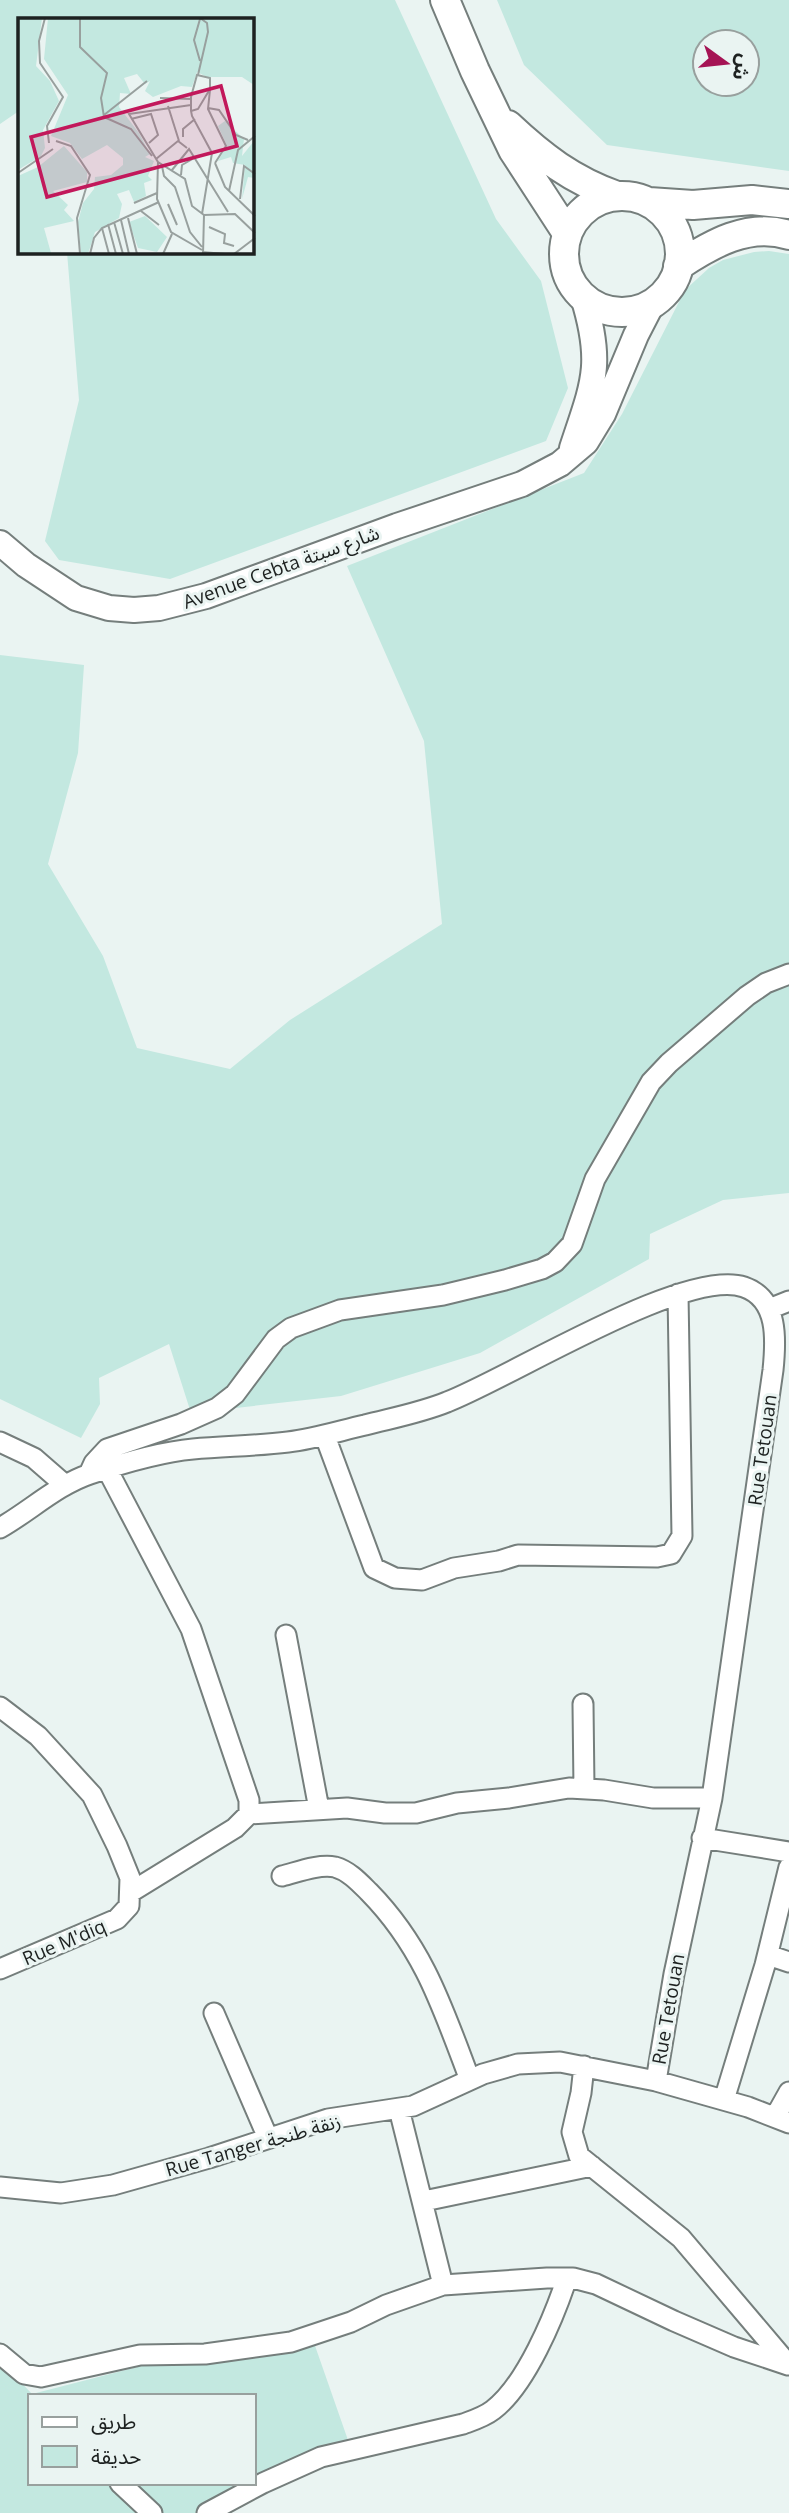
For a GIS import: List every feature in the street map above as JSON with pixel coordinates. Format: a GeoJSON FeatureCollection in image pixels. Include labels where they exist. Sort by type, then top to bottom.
{"type":"FeatureCollection","features":[{"type":"Feature","properties":{"kind":"main road"},"geometry":{"type":"LineString","coordinates":[[445,0],[513,150],[567,233]]}},
{"type":"Feature","properties":{"kind":"main road"},"geometry":{"type":"LineString","coordinates":[[498,116],[562,171],[585,184],[617,196],[649,202],[671,223],[680,251],[673,280],[665,293],[653,302],[625,312],[595,306],[572,284],[565,268],[567,233],[575,219],[586,207],[601,199],[617,196]]}},
{"type":"Feature","properties":{"kind":"main road"},"geometry":{"type":"LineString","coordinates":[[649,202],[685,205],[752,200],[789,204]]}},
{"type":"Feature","properties":{"kind":"main road"},"geometry":{"type":"LineString","coordinates":[[678,266],[714,244],[746,233],[761,231],[789,236]]}},
{"type":"Feature","properties":{"kind":"street"},"geometry":{"type":"LineString","coordinates":[[569,458],[595,374],[594,340],[583,297]]}},
{"type":"Feature","properties":{"kind":"street","name":"Avenue Cebta شارع سبتة"},"geometry":{"type":"LineString","coordinates":[[0,543],[59,589],[90,604],[120,610],[159,608],[206,596],[397,526],[522,484],[550,471],[569,458],[596,428],[653,302]]}},
{"type":"Feature","properties":{"kind":"street"},"geometry":{"type":"LineString","coordinates":[[249,1814],[248,1793],[191,1629],[94,1463],[107,1450],[188,1422],[218,1408],[235,1394],[276,1339],[291,1328],[340,1310],[443,1295],[505,1280],[542,1269],[555,1262],[572,1244],[595,1179],[651,1082],[669,1063],[747,996],[766,983],[789,974]]}},
{"type":"Feature","properties":{"kind":"street"},"geometry":{"type":"LineString","coordinates":[[0,1528],[65,1485],[98,1472],[160,1454],[191,1449],[253,1446],[325,1436],[446,1403],[544,1353],[678,1294],[720,1286],[744,1287],[758,1296],[769,1309],[789,1301]]}},
{"type":"Feature","properties":{"kind":"street"},"geometry":{"type":"LineString","coordinates":[[325,1436],[374,1568],[395,1578],[422,1580],[454,1568],[518,1555],[657,1557],[671,1554],[681,1536],[678,1294]]}},
{"type":"Feature","properties":{"kind":"street","name":"Rue Tetouan"},"geometry":{"type":"LineString","coordinates":[[656,2081],[674,1974],[712,1798],[774,1358],[775,1331],[769,1309]]}},
{"type":"Feature","properties":{"kind":"street"},"geometry":{"type":"LineString","coordinates":[[0,1442],[34,1458],[65,1485]]}},
{"type":"Feature","properties":{"kind":"street"},"geometry":{"type":"LineString","coordinates":[[286,1635],[319,1809]]}},
{"type":"Feature","properties":{"kind":"street"},"geometry":{"type":"LineString","coordinates":[[583,1704],[584,1788]]}},
{"type":"Feature","properties":{"kind":"street"},"geometry":{"type":"LineString","coordinates":[[0,1707],[38,1736],[92,1795],[128,1870],[131,1892],[235,1828],[249,1814],[347,1808],[385,1813],[416,1813],[457,1803],[584,1788],[653,1798],[712,1798]]}},
{"type":"Feature","properties":{"kind":"street"},"geometry":{"type":"LineString","coordinates":[[702,1838],[789,1852]]}},
{"type":"Feature","properties":{"kind":"street"},"geometry":{"type":"LineString","coordinates":[[282,1876],[321,1867],[338,1868],[351,1875],[380,1903],[421,1959],[470,2080]]}},
{"type":"Feature","properties":{"kind":"street"},"geometry":{"type":"LineString","coordinates":[[724,2100],[768,1955],[789,1867]]}},
{"type":"Feature","properties":{"kind":"street","name":"Rue M'diq"},"geometry":{"type":"LineString","coordinates":[[0,1969],[117,1919],[127,1909],[131,1892]]}},
{"type":"Feature","properties":{"kind":"street"},"geometry":{"type":"LineString","coordinates":[[768,1955],[789,1962]]}},
{"type":"Feature","properties":{"kind":"street"},"geometry":{"type":"LineString","coordinates":[[214,2013],[268,2138]]}},
{"type":"Feature","properties":{"kind":"street","name":"Rue Tanger زنقة طنجة"},"geometry":{"type":"LineString","coordinates":[[0,2187],[61,2193],[113,2185],[209,2158],[328,2119],[399,2109],[425,2102],[470,2080],[517,2064],[560,2062],[656,2081],[782,2120]]}},
{"type":"Feature","properties":{"kind":"street"},"geometry":{"type":"LineString","coordinates":[[584,2066],[572,2132],[579,2156],[681,2238],[789,2366]]}},
{"type":"Feature","properties":{"kind":"street"},"geometry":{"type":"LineString","coordinates":[[782,2120],[789,2092]]}},
{"type":"Feature","properties":{"kind":"street"},"geometry":{"type":"LineString","coordinates":[[399,2109],[443,2285]]}},
{"type":"Feature","properties":{"kind":"street"},"geometry":{"type":"LineString","coordinates":[[424,2201],[592,2166]]}},
{"type":"Feature","properties":{"kind":"street"},"geometry":{"type":"LineString","coordinates":[[0,2354],[19,2372],[41,2377],[140,2355],[205,2354],[281,2343],[321,2333],[386,2305],[443,2285],[567,2278],[596,2284],[734,2347],[789,2366]]}},
{"type":"Feature","properties":{"kind":"street"},"geometry":{"type":"LineString","coordinates":[[207,2513],[263,2483],[321,2457],[464,2424],[495,2409],[517,2382],[538,2347],[557,2309],[567,2278]]}},
{"type":"Feature","properties":{"kind":"street"},"geometry":{"type":"LineString","coordinates":[[122,2485],[152,2513]]}},
{"type":"Feature","properties":{"kind":"green space"},"geometry":{"type":"Polygon","coordinates":[[[0,0],[395,0],[496,219],[541,281],[568,388],[546,441],[170,579],[59,560],[45,541],[79,400],[67,254],[254,254],[254,18],[18,18],[18,112],[0,124],[0,0]]]}},
{"type":"Feature","properties":{"kind":"green space"},"geometry":{"type":"Polygon","coordinates":[[[497,0],[789,0],[789,171],[607,145],[524,65],[497,0]]]}},
{"type":"Feature","properties":{"kind":"green space"},"geometry":{"type":"Polygon","coordinates":[[[769,251],[789,254],[789,1193],[723,1200],[650,1234],[649,1259],[480,1353],[341,1396],[191,1413],[169,1344],[99,1378],[100,1404],[81,1438],[0,1399],[0,655],[84,665],[78,753],[48,864],[103,956],[137,1048],[230,1069],[290,1020],[442,924],[424,741],[347,566],[584,473],[622,414],[685,290],[709,268],[723,260],[769,251]]]}},
{"type":"Feature","properties":{"kind":"green space"},"geometry":{"type":"Polygon","coordinates":[[[313,2340],[349,2443],[216,2513],[0,2513],[0,2360],[32,2394],[149,2364],[313,2340]]]}}]}
